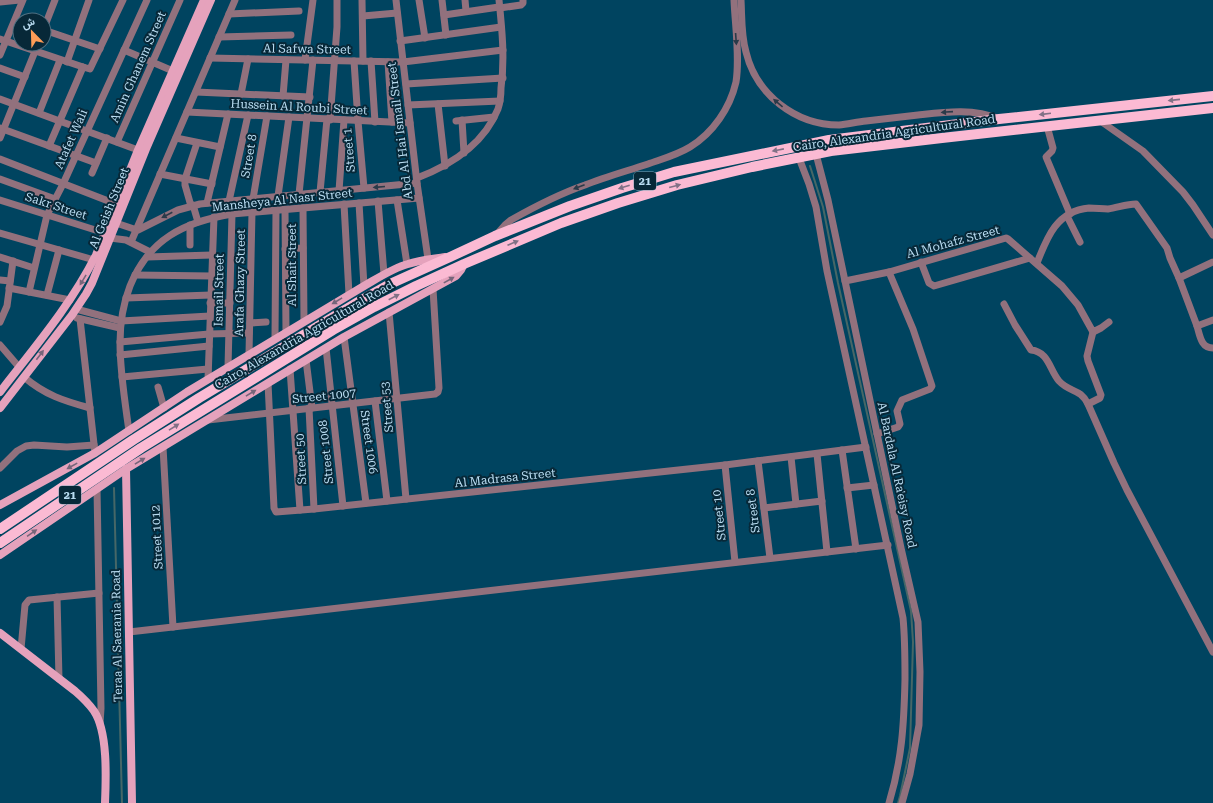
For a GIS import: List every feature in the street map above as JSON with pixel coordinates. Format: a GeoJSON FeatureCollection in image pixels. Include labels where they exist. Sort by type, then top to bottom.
{"type":"FeatureCollection","features":[{"type":"Feature","properties":{"kind":"highway","name":"Cairo, Alexandria Agricultural Road"},"geometry":{"type":"LineString","coordinates":[[0,529],[131,435],[198,398],[358,302],[390,284],[450,256],[570,206],[674,172],[829,140],[999,119],[1213,96]]}},
{"type":"Feature","properties":{"kind":"highway","name":"Cairo, Alexandria Agricultural Road"},"geometry":{"type":"LineString","coordinates":[[0,543],[141,448],[367,311],[464,264],[561,223],[676,185],[816,154],[877,145],[1213,108]]}},
{"type":"Feature","properties":{"kind":"main road","name":"Al Geish Street"},"geometry":{"type":"LineString","coordinates":[[113,222],[116,204],[138,150],[204,0]]}},
{"type":"Feature","properties":{"kind":"main road","name":"Al Geish Street"},"geometry":{"type":"LineString","coordinates":[[0,408],[74,312],[92,283],[113,222],[211,0]]}},
{"type":"Feature","properties":{"kind":"main road","name":"Al Geish Street"},"geometry":{"type":"LineString","coordinates":[[0,392],[4,381],[19,367],[70,300],[108,235]]}},
{"type":"Feature","properties":{"kind":"main road"},"geometry":{"type":"LineString","coordinates":[[0,505],[94,449],[131,435],[164,408],[208,379],[384,274],[407,264],[450,256]]}},
{"type":"Feature","properties":{"kind":"main road"},"geometry":{"type":"LineString","coordinates":[[0,555],[126,469],[344,337],[456,276],[464,264]]}},
{"type":"Feature","properties":{"kind":"main road","name":"Teraa Al Saerania Road"},"geometry":{"type":"LineString","coordinates":[[126,469],[132,803]]}},
{"type":"Feature","properties":{"kind":"main road"},"geometry":{"type":"LineString","coordinates":[[0,633],[78,694],[94,712],[100,724],[105,758],[105,803]]}},
{"type":"Feature","properties":{"kind":"street"},"geometry":{"type":"LineString","coordinates":[[0,2],[20,0]]}},
{"type":"Feature","properties":{"kind":"street"},"geometry":{"type":"LineString","coordinates":[[0,55],[3,40],[23,0]]}},
{"type":"Feature","properties":{"kind":"street"},"geometry":{"type":"LineString","coordinates":[[50,12],[55,0]]}},
{"type":"Feature","properties":{"kind":"street"},"geometry":{"type":"LineString","coordinates":[[39,113],[63,61],[75,40],[89,0]]}},
{"type":"Feature","properties":{"kind":"street"},"geometry":{"type":"LineString","coordinates":[[44,52],[63,61],[83,68],[91,69],[123,0]]}},
{"type":"Feature","properties":{"kind":"street","name":"Atafet Wali"},"geometry":{"type":"LineString","coordinates":[[28,292],[47,215],[63,184],[147,0]]}},
{"type":"Feature","properties":{"kind":"street","name":"Amin Ghanem Street"},"geometry":{"type":"LineString","coordinates":[[117,142],[180,0]]}},
{"type":"Feature","properties":{"kind":"street"},"geometry":{"type":"LineString","coordinates":[[131,242],[235,0]]}},
{"type":"Feature","properties":{"kind":"street"},"geometry":{"type":"LineString","coordinates":[[305,60],[313,0]]}},
{"type":"Feature","properties":{"kind":"street"},"geometry":{"type":"LineString","coordinates":[[320,192],[329,120],[337,27],[337,0]]}},
{"type":"Feature","properties":{"kind":"street"},"geometry":{"type":"LineString","coordinates":[[362,0],[362,61]]}},
{"type":"Feature","properties":{"kind":"street","name":"Abd Al Hai Ismail Street"},"geometry":{"type":"LineString","coordinates":[[396,0],[419,198],[428,259]]}},
{"type":"Feature","properties":{"kind":"street"},"geometry":{"type":"LineString","coordinates":[[419,0],[425,38]]}},
{"type":"Feature","properties":{"kind":"street"},"geometry":{"type":"LineString","coordinates":[[442,0],[446,34]]}},
{"type":"Feature","properties":{"kind":"street"},"geometry":{"type":"LineString","coordinates":[[465,0],[466,11]]}},
{"type":"Feature","properties":{"kind":"street"},"geometry":{"type":"LineString","coordinates":[[444,15],[499,5],[521,5],[523,0]]}},
{"type":"Feature","properties":{"kind":"street"},"geometry":{"type":"LineString","coordinates":[[495,236],[511,220],[565,192],[669,157],[685,150],[700,140],[716,124],[728,104],[736,82],[737,70],[734,0]]}},
{"type":"Feature","properties":{"kind":"street"},"geometry":{"type":"LineString","coordinates":[[741,0],[743,39],[745,51],[753,73],[766,92],[784,108],[805,119],[822,123],[840,124],[963,111],[984,113],[999,119]]}},
{"type":"Feature","properties":{"kind":"street","name":"Mansheya Al Nasr Street"},"geometry":{"type":"LineString","coordinates":[[136,230],[192,205],[339,191],[417,181],[445,166],[464,153],[482,135],[498,108],[503,78],[503,50],[499,5]]}},
{"type":"Feature","properties":{"kind":"street"},"geometry":{"type":"LineString","coordinates":[[229,14],[299,11]]}},
{"type":"Feature","properties":{"kind":"street"},"geometry":{"type":"LineString","coordinates":[[363,16],[397,13]]}},
{"type":"Feature","properties":{"kind":"street"},"geometry":{"type":"LineString","coordinates":[[400,41],[501,27]]}},
{"type":"Feature","properties":{"kind":"street"},"geometry":{"type":"LineString","coordinates":[[52,32],[100,49]]}},
{"type":"Feature","properties":{"kind":"street"},"geometry":{"type":"LineString","coordinates":[[219,37],[291,35]]}},
{"type":"Feature","properties":{"kind":"street"},"geometry":{"type":"LineString","coordinates":[[124,50],[173,71]]}},
{"type":"Feature","properties":{"kind":"street","name":"Al Safwa Street"},"geometry":{"type":"LineString","coordinates":[[210,58],[403,62],[503,50]]}},
{"type":"Feature","properties":{"kind":"street"},"geometry":{"type":"LineString","coordinates":[[0,138],[2,128],[14,104],[34,52]]}},
{"type":"Feature","properties":{"kind":"street"},"geometry":{"type":"LineString","coordinates":[[241,94],[248,59]]}},
{"type":"Feature","properties":{"kind":"street"},"geometry":{"type":"LineString","coordinates":[[283,96],[286,60]]}},
{"type":"Feature","properties":{"kind":"street"},"geometry":{"type":"LineString","coordinates":[[300,194],[313,60]]}},
{"type":"Feature","properties":{"kind":"street","name":"Street 1"},"geometry":{"type":"LineString","coordinates":[[354,61],[364,188]]}},
{"type":"Feature","properties":{"kind":"street"},"geometry":{"type":"LineString","coordinates":[[371,61],[375,122]]}},
{"type":"Feature","properties":{"kind":"street"},"geometry":{"type":"LineString","coordinates":[[388,62],[392,122]]}},
{"type":"Feature","properties":{"kind":"street"},"geometry":{"type":"LineString","coordinates":[[0,68],[25,77]]}},
{"type":"Feature","properties":{"kind":"street"},"geometry":{"type":"LineString","coordinates":[[49,146],[83,68]]}},
{"type":"Feature","properties":{"kind":"street"},"geometry":{"type":"LineString","coordinates":[[406,84],[503,78]]}},
{"type":"Feature","properties":{"kind":"street"},"geometry":{"type":"LineString","coordinates":[[196,92],[310,97]]}},
{"type":"Feature","properties":{"kind":"street"},"geometry":{"type":"LineString","coordinates":[[0,99],[138,150]]}},
{"type":"Feature","properties":{"kind":"street"},"geometry":{"type":"LineString","coordinates":[[408,105],[500,101]]}},
{"type":"Feature","properties":{"kind":"street"},"geometry":{"type":"LineString","coordinates":[[438,104],[445,166]]}},
{"type":"Feature","properties":{"kind":"street","name":"Hussein Al Roubi Street"},"geometry":{"type":"LineString","coordinates":[[187,112],[410,123]]}},
{"type":"Feature","properties":{"kind":"street"},"geometry":{"type":"LineString","coordinates":[[208,379],[213,217],[209,203],[228,114]]}},
{"type":"Feature","properties":{"kind":"street"},"geometry":{"type":"LineString","coordinates":[[229,201],[248,115]]}},
{"type":"Feature","properties":{"kind":"street","name":"Street 8"},"geometry":{"type":"LineString","coordinates":[[252,199],[267,116]]}},
{"type":"Feature","properties":{"kind":"street"},"geometry":{"type":"LineString","coordinates":[[464,153],[459,120],[494,117]]}},
{"type":"Feature","properties":{"kind":"street"},"geometry":{"type":"LineString","coordinates":[[278,196],[289,118]]}},
{"type":"Feature","properties":{"kind":"street"},"geometry":{"type":"LineString","coordinates":[[339,191],[344,120]]}},
{"type":"Feature","properties":{"kind":"street"},"geometry":{"type":"LineString","coordinates":[[1099,120],[1143,151],[1193,204],[1213,235]]}},
{"type":"Feature","properties":{"kind":"street"},"geometry":{"type":"LineString","coordinates":[[1046,126],[1053,148],[1046,157],[1080,242]]}},
{"type":"Feature","properties":{"kind":"street"},"geometry":{"type":"LineString","coordinates":[[2,128],[96,163]]}},
{"type":"Feature","properties":{"kind":"street"},"geometry":{"type":"LineString","coordinates":[[92,173],[107,138]]}},
{"type":"Feature","properties":{"kind":"street"},"geometry":{"type":"LineString","coordinates":[[176,138],[220,147]]}},
{"type":"Feature","properties":{"kind":"street"},"geometry":{"type":"LineString","coordinates":[[197,143],[185,179],[185,185],[198,222]]}},
{"type":"Feature","properties":{"kind":"street","name":"Al Bardala Al Ra'eisy Road"},"geometry":{"type":"LineString","coordinates":[[816,154],[828,200],[918,622],[920,672],[919,725],[910,774],[902,803]]}},
{"type":"Feature","properties":{"kind":"street","name":"Al Bardala Al Ra'eisy Road"},"geometry":{"type":"LineString","coordinates":[[799,158],[816,207],[827,271],[902,609],[905,644],[903,735],[896,781],[889,803]]}},
{"type":"Feature","properties":{"kind":"street"},"geometry":{"type":"LineString","coordinates":[[0,159],[116,204]]}},
{"type":"Feature","properties":{"kind":"street"},"geometry":{"type":"LineString","coordinates":[[160,174],[212,184]]}},
{"type":"Feature","properties":{"kind":"street"},"geometry":{"type":"LineString","coordinates":[[0,179],[55,199]]}},
{"type":"Feature","properties":{"kind":"street","name":"Mansheya Al Nasr Street"},"geometry":{"type":"LineString","coordinates":[[131,435],[120,355],[121,325],[126,298],[135,275],[148,255],[161,242],[190,225],[213,217],[252,212],[419,198]]}},
{"type":"Feature","properties":{"kind":"street","name":"Sakr Street"},"geometry":{"type":"LineString","coordinates":[[0,200],[131,242],[148,255]]}},
{"type":"Feature","properties":{"kind":"street"},"geometry":{"type":"LineString","coordinates":[[397,200],[407,264]]}},
{"type":"Feature","properties":{"kind":"street"},"geometry":{"type":"LineString","coordinates":[[378,201],[384,274]]}},
{"type":"Feature","properties":{"kind":"street"},"geometry":{"type":"LineString","coordinates":[[359,203],[364,286]]}},
{"type":"Feature","properties":{"kind":"street"},"geometry":{"type":"LineString","coordinates":[[344,204],[349,294]]}},
{"type":"Feature","properties":{"kind":"street"},"geometry":{"type":"LineString","coordinates":[[1037,263],[1051,232],[1068,215],[1090,208],[1108,209],[1136,204],[1166,245],[1203,345],[1208,348],[1213,348]]}},
{"type":"Feature","properties":{"kind":"street","name":"Al Shait Street"},"geometry":{"type":"LineString","coordinates":[[303,208],[304,321]]}},
{"type":"Feature","properties":{"kind":"street"},"geometry":{"type":"LineString","coordinates":[[285,209],[286,332]]}},
{"type":"Feature","properties":{"kind":"street"},"geometry":{"type":"LineString","coordinates":[[275,338],[276,210]]}},
{"type":"Feature","properties":{"kind":"street","name":"Arafa Ghazy Street"},"geometry":{"type":"LineString","coordinates":[[249,354],[252,212]]}},
{"type":"Feature","properties":{"kind":"street","name":"Ismail Street"},"geometry":{"type":"LineString","coordinates":[[228,367],[232,214]]}},
{"type":"Feature","properties":{"kind":"street"},"geometry":{"type":"LineString","coordinates":[[113,222],[136,230]]}},
{"type":"Feature","properties":{"kind":"street"},"geometry":{"type":"LineString","coordinates":[[190,225],[190,245]]}},
{"type":"Feature","properties":{"kind":"street"},"geometry":{"type":"LineString","coordinates":[[0,233],[94,260]]}},
{"type":"Feature","properties":{"kind":"street","name":"Al Mohafz Street"},"geometry":{"type":"LineString","coordinates":[[845,281],[888,272],[1003,238],[1008,239],[1037,263],[1071,295],[1093,332]]}},
{"type":"Feature","properties":{"kind":"street"},"geometry":{"type":"LineString","coordinates":[[285,249],[303,248]]}},
{"type":"Feature","properties":{"kind":"street"},"geometry":{"type":"LineString","coordinates":[[47,295],[59,250]]}},
{"type":"Feature","properties":{"kind":"street"},"geometry":{"type":"LineString","coordinates":[[148,255],[212,254]]}},
{"type":"Feature","properties":{"kind":"street"},"geometry":{"type":"LineString","coordinates":[[0,257],[34,268]]}},
{"type":"Feature","properties":{"kind":"street"},"geometry":{"type":"LineString","coordinates":[[921,262],[929,283],[934,286],[1030,258]]}},
{"type":"Feature","properties":{"kind":"street"},"geometry":{"type":"LineString","coordinates":[[0,322],[7,306],[13,261]]}},
{"type":"Feature","properties":{"kind":"street"},"geometry":{"type":"LineString","coordinates":[[1179,278],[1213,262]]}},
{"type":"Feature","properties":{"kind":"street"},"geometry":{"type":"LineString","coordinates":[[877,434],[898,428],[900,424],[897,411],[902,400],[930,389],[932,386],[913,329],[888,272]]}},
{"type":"Feature","properties":{"kind":"street"},"geometry":{"type":"LineString","coordinates":[[135,275],[212,276]]}},
{"type":"Feature","properties":{"kind":"street"},"geometry":{"type":"LineString","coordinates":[[0,280],[28,292],[70,300]]}},
{"type":"Feature","properties":{"kind":"street","name":"Street 1007"},"geometry":{"type":"LineString","coordinates":[[208,420],[435,394],[438,392],[439,388],[433,289]]}},
{"type":"Feature","properties":{"kind":"street"},"geometry":{"type":"LineString","coordinates":[[126,298],[211,295]]}},
{"type":"Feature","properties":{"kind":"street"},"geometry":{"type":"LineString","coordinates":[[210,303],[230,303]]}},
{"type":"Feature","properties":{"kind":"street"},"geometry":{"type":"LineString","coordinates":[[1004,304],[1031,350],[1044,355],[1058,380],[1064,386],[1084,396],[1127,490],[1213,652]]}},
{"type":"Feature","properties":{"kind":"street"},"geometry":{"type":"LineString","coordinates":[[74,312],[80,318],[121,325],[210,316]]}},
{"type":"Feature","properties":{"kind":"street"},"geometry":{"type":"LineString","coordinates":[[74,312],[121,325]]}},
{"type":"Feature","properties":{"kind":"street","name":"Street 53"},"geometry":{"type":"LineString","coordinates":[[389,312],[406,499]]}},
{"type":"Feature","properties":{"kind":"street"},"geometry":{"type":"LineString","coordinates":[[0,468],[17,451],[26,446],[34,445],[94,449],[80,318]]}},
{"type":"Feature","properties":{"kind":"street"},"geometry":{"type":"LineString","coordinates":[[1197,326],[1213,320]]}},
{"type":"Feature","properties":{"kind":"street"},"geometry":{"type":"LineString","coordinates":[[250,323],[266,322]]}},
{"type":"Feature","properties":{"kind":"street"},"geometry":{"type":"LineString","coordinates":[[1088,404],[1101,397],[1087,356],[1093,332],[1109,322]]}},
{"type":"Feature","properties":{"kind":"street"},"geometry":{"type":"LineString","coordinates":[[120,342],[209,334],[250,333]]}},
{"type":"Feature","properties":{"kind":"street","name":"Street 1006"},"geometry":{"type":"LineString","coordinates":[[344,337],[366,503]]}},
{"type":"Feature","properties":{"kind":"street"},"geometry":{"type":"LineString","coordinates":[[0,345],[19,367]]}},
{"type":"Feature","properties":{"kind":"street"},"geometry":{"type":"LineString","coordinates":[[120,355],[208,346]]}},
{"type":"Feature","properties":{"kind":"street","name":"Street 1008"},"geometry":{"type":"LineString","coordinates":[[326,348],[342,506]]}},
{"type":"Feature","properties":{"kind":"street","name":"Street 50"},"geometry":{"type":"LineString","coordinates":[[306,360],[310,408],[314,509]]}},
{"type":"Feature","properties":{"kind":"street"},"geometry":{"type":"LineString","coordinates":[[290,369],[300,510]]}},
{"type":"Feature","properties":{"kind":"street"},"geometry":{"type":"LineString","coordinates":[[122,376],[208,370]]}},
{"type":"Feature","properties":{"kind":"street"},"geometry":{"type":"LineString","coordinates":[[24,377],[48,394],[65,401],[90,408]]}},
{"type":"Feature","properties":{"kind":"street","name":"Al Madrasa Street"},"geometry":{"type":"LineString","coordinates":[[268,383],[274,510],[276,512],[725,465],[866,447]]}},
{"type":"Feature","properties":{"kind":"street"},"geometry":{"type":"LineString","coordinates":[[158,387],[164,408]]}},
{"type":"Feature","properties":{"kind":"street"},"geometry":{"type":"LineString","coordinates":[[375,401],[387,501]]}},
{"type":"Feature","properties":{"kind":"street","name":"Street 1012"},"geometry":{"type":"LineString","coordinates":[[163,447],[172,627]]}},
{"type":"Feature","properties":{"kind":"street"},"geometry":{"type":"LineString","coordinates":[[842,450],[856,548]]}},
{"type":"Feature","properties":{"kind":"street"},"geometry":{"type":"LineString","coordinates":[[816,454],[827,552]]}},
{"type":"Feature","properties":{"kind":"street"},"geometry":{"type":"LineString","coordinates":[[791,457],[796,504]]}},
{"type":"Feature","properties":{"kind":"street","name":"Street 8"},"geometry":{"type":"LineString","coordinates":[[758,461],[770,558]]}},
{"type":"Feature","properties":{"kind":"street","name":"Street 10"},"geometry":{"type":"LineString","coordinates":[[725,465],[735,562]]}},
{"type":"Feature","properties":{"kind":"street"},"geometry":{"type":"LineString","coordinates":[[847,488],[874,485]]}},
{"type":"Feature","properties":{"kind":"street"},"geometry":{"type":"LineString","coordinates":[[97,489],[101,708],[100,724]]}},
{"type":"Feature","properties":{"kind":"street"},"geometry":{"type":"LineString","coordinates":[[764,508],[822,501]]}},
{"type":"Feature","properties":{"kind":"street"},"geometry":{"type":"LineString","coordinates":[[129,632],[888,545]]}},
{"type":"Feature","properties":{"kind":"street"},"geometry":{"type":"LineString","coordinates":[[21,649],[26,602],[30,599],[99,593]]}},
{"type":"Feature","properties":{"kind":"street"},"geometry":{"type":"LineString","coordinates":[[57,597],[59,679]]}},
{"type":"Feature","properties":{"kind":"waterway"},"geometry":{"type":"LineString","coordinates":[[810,166],[823,207],[838,283],[911,611],[913,642],[910,748],[898,803]]}},
{"type":"Feature","properties":{"kind":"waterway"},"geometry":{"type":"LineString","coordinates":[[114,488],[122,803]]}}]}
